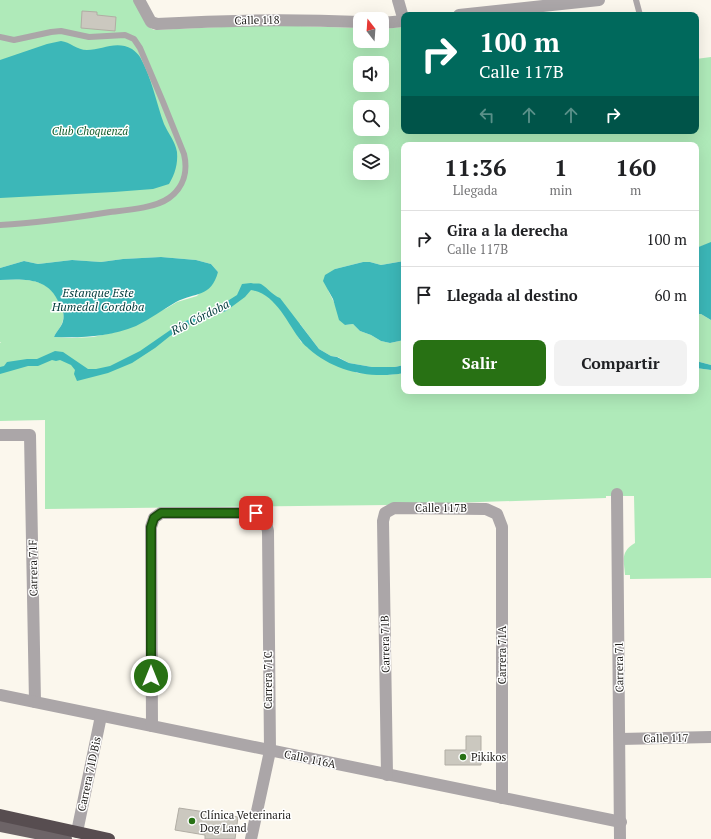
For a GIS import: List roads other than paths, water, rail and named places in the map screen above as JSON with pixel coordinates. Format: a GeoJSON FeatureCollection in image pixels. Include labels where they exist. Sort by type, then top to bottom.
{"type":"FeatureCollection","features":[{"type":"Feature","properties":{"kind":"highway"},"geometry":{"type":"LineString","coordinates":[[0,815],[109,839]]}},
{"type":"Feature","properties":{"kind":"main road"},"geometry":{"type":"LineString","coordinates":[[0,826],[62,838]]}},
{"type":"Feature","properties":{"kind":"street","name":"Calle 118"},"geometry":{"type":"LineString","coordinates":[[139,0],[148,18],[153,23],[157,24],[272,19],[353,22]]}},
{"type":"Feature","properties":{"kind":"street"},"geometry":{"type":"LineString","coordinates":[[398,0],[401,12]]}},
{"type":"Feature","properties":{"kind":"street"},"geometry":{"type":"LineString","coordinates":[[508,12],[540,10],[599,0]]}},
{"type":"Feature","properties":{"kind":"street"},"geometry":{"type":"LineString","coordinates":[[389,22],[401,21]]}},
{"type":"Feature","properties":{"kind":"street","name":"Carrera 71F"},"geometry":{"type":"LineString","coordinates":[[0,435],[30,435],[35,702]]}},
{"type":"Feature","properties":{"kind":"street","name":"Carrera 71"},"geometry":{"type":"LineString","coordinates":[[617,494],[620,839]]}},
{"type":"Feature","properties":{"kind":"street","name":"Calle 117B"},"geometry":{"type":"LineString","coordinates":[[385,513],[394,508],[486,509],[497,514]]}},
{"type":"Feature","properties":{"kind":"street","name":"Carrera 71C"},"geometry":{"type":"LineString","coordinates":[[152,726],[151,527],[154,518],[161,513],[256,513],[265,519],[268,531],[270,750],[251,839]]}},
{"type":"Feature","properties":{"kind":"street","name":"Carrera 71B"},"geometry":{"type":"LineString","coordinates":[[385,513],[383,521],[387,775]]}},
{"type":"Feature","properties":{"kind":"street","name":"Carrera 71A"},"geometry":{"type":"LineString","coordinates":[[497,514],[502,527],[502,798]]}},
{"type":"Feature","properties":{"kind":"street","name":"Calle 116A"},"geometry":{"type":"LineString","coordinates":[[0,695],[620,822]]}},
{"type":"Feature","properties":{"kind":"street","name":"Carrera 71D Bis"},"geometry":{"type":"LineString","coordinates":[[77,832],[101,716]]}},
{"type":"Feature","properties":{"kind":"street","name":"Calle 117"},"geometry":{"type":"LineString","coordinates":[[620,739],[711,737]]}},
{"type":"Feature","properties":{"kind":"lane"},"geometry":{"type":"LineString","coordinates":[[636,0],[639,12]]}},
{"type":"Feature","properties":{"kind":"lane"},"geometry":{"type":"LineString","coordinates":[[0,37],[14,40],[61,31],[89,37],[125,35],[134,39],[140,48],[163,102],[184,154],[186,163],[184,178],[178,191],[159,204],[44,222],[0,225]]}},
{"type":"Feature","properties":{"kind":"water"},"geometry":{"type":"Polygon","coordinates":[[[61,41],[83,50],[93,50],[115,45],[126,46],[132,49],[139,56],[151,82],[164,124],[177,152],[176,169],[169,184],[153,189],[0,198],[0,60],[47,44],[61,41]]]}},
{"type":"Feature","properties":{"kind":"water"},"geometry":{"type":"Polygon","coordinates":[[[711,242],[711,320],[699,314],[699,247],[711,242]]]}},
{"type":"Feature","properties":{"kind":"water","name":"Estanque Este Humedal Cordoba"},"geometry":{"type":"Polygon","coordinates":[[[161,257],[196,260],[211,264],[218,272],[211,286],[202,293],[176,302],[136,326],[106,335],[54,337],[64,318],[61,307],[49,288],[34,281],[0,280],[0,268],[24,261],[38,264],[72,260],[101,262],[161,257]]]}},
{"type":"Feature","properties":{"kind":"water"},"geometry":{"type":"Polygon","coordinates":[[[363,262],[381,265],[401,262],[401,341],[390,343],[381,341],[360,331],[353,324],[345,325],[339,320],[333,299],[323,281],[325,275],[335,269],[363,262]]]}},
{"type":"Feature","properties":{"kind":"water","name":"Río Córdoba"},"geometry":{"type":"Polygon","coordinates":[[[242,284],[261,284],[280,298],[319,349],[331,356],[337,357],[349,363],[372,367],[401,366],[401,374],[379,375],[354,372],[319,357],[303,343],[274,303],[260,293],[251,290],[245,297],[226,311],[192,323],[170,336],[132,363],[108,373],[77,381],[74,374],[75,370],[71,365],[60,360],[52,360],[38,366],[28,366],[0,374],[0,367],[4,366],[7,362],[37,359],[55,351],[63,352],[88,369],[110,366],[140,351],[179,324],[218,307],[237,295],[242,284]]]}},
{"type":"Feature","properties":{"kind":"water"},"geometry":{"type":"Polygon","coordinates":[[[699,362],[711,365],[711,370],[699,368],[699,362]]]}},
{"type":"Feature","properties":{"kind":"place","name":"Pikikos"},"geometry":{"type":"Point","coordinates":[463,757]}},
{"type":"Feature","properties":{"kind":"place","name":"Clínica Veterinaria Dog Land"},"geometry":{"type":"Point","coordinates":[192,821]}},
{"type":"Feature","properties":{"kind":"park label","name":"Club Choquenzá"},"geometry":{"type":"Point","coordinates":[90,131]}}]}
